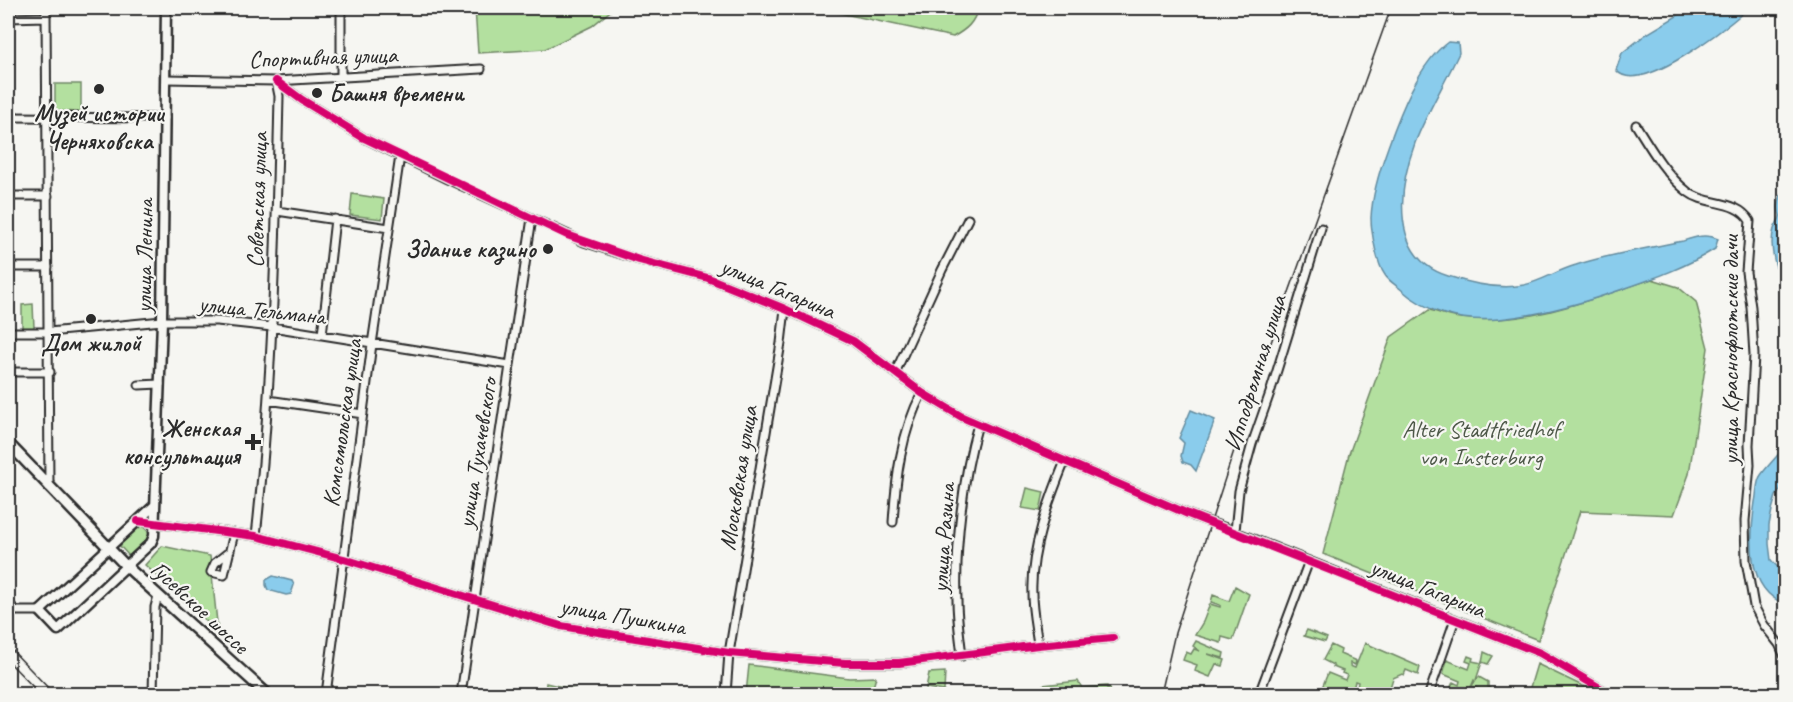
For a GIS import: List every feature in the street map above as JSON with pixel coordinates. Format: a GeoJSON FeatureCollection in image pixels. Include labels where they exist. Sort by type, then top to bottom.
{"type":"FeatureCollection","features":[{"type":"Feature","properties":{"kind":"highway","name":"Гусевское шоссе"},"geometry":{"type":"LineString","coordinates":[[8,443],[126,566],[267,694]]}},
{"type":"Feature","properties":{"kind":"main road","name":"улица Ленина"},"geometry":{"type":"LineString","coordinates":[[40,611],[58,630],[153,540],[162,321],[166,8]]}},
{"type":"Feature","properties":{"kind":"main road"},"geometry":{"type":"LineString","coordinates":[[40,611],[155,506]]}},
{"type":"Feature","properties":{"kind":"street"},"geometry":{"type":"LineString","coordinates":[[46,8],[49,487]]}},
{"type":"Feature","properties":{"kind":"street"},"geometry":{"type":"LineString","coordinates":[[341,8],[341,76]]}},
{"type":"Feature","properties":{"kind":"street"},"geometry":{"type":"LineString","coordinates":[[8,18],[46,17]]}},
{"type":"Feature","properties":{"kind":"street","name":"Спортивная улица"},"geometry":{"type":"LineString","coordinates":[[166,79],[276,81],[482,69]]}},
{"type":"Feature","properties":{"kind":"street","name":"улица Гагарина"},"geometry":{"type":"LineString","coordinates":[[276,81],[302,100],[364,138],[584,242],[639,260],[708,278],[785,309],[853,341],[922,393],[947,409],[978,424],[1193,516],[1540,654],[1610,694]]}},
{"type":"Feature","properties":{"kind":"street","name":"Советская улица"},"geometry":{"type":"LineString","coordinates":[[256,536],[266,452],[272,327],[279,96],[276,81]]}},
{"type":"Feature","properties":{"kind":"street"},"geometry":{"type":"LineString","coordinates":[[8,117],[165,118]]}},
{"type":"Feature","properties":{"kind":"street","name":"улица Краснофлотские дачи"},"geometry":{"type":"LineString","coordinates":[[1636,125],[1666,170],[1688,192],[1741,210],[1750,221],[1746,272],[1754,354],[1750,465],[1745,521],[1746,561],[1754,606],[1764,625],[1779,644],[1785,659]]}},
{"type":"Feature","properties":{"kind":"street","name":"Комсомольская улица"},"geometry":{"type":"LineString","coordinates":[[326,694],[372,344],[400,156]]}},
{"type":"Feature","properties":{"kind":"street"},"geometry":{"type":"LineString","coordinates":[[8,196],[48,196]]}},
{"type":"Feature","properties":{"kind":"street"},"geometry":{"type":"LineString","coordinates":[[277,211],[389,228]]}},
{"type":"Feature","properties":{"kind":"street","name":"улица Тухачевского"},"geometry":{"type":"LineString","coordinates":[[461,694],[532,218]]}},
{"type":"Feature","properties":{"kind":"street"},"geometry":{"type":"LineString","coordinates":[[322,335],[335,219]]}},
{"type":"Feature","properties":{"kind":"street"},"geometry":{"type":"LineString","coordinates":[[895,373],[968,219]]}},
{"type":"Feature","properties":{"kind":"street","name":"Ипподромная улица"},"geometry":{"type":"LineString","coordinates":[[1235,531],[1239,491],[1252,444],[1321,228]]}},
{"type":"Feature","properties":{"kind":"street"},"geometry":{"type":"LineString","coordinates":[[8,267],[48,267]]}},
{"type":"Feature","properties":{"kind":"street","name":"Московская улица"},"geometry":{"type":"LineString","coordinates":[[726,694],[729,653],[785,309]]}},
{"type":"Feature","properties":{"kind":"street","name":"улица Тельмана"},"geometry":{"type":"LineString","coordinates":[[8,332],[47,333],[162,321],[218,321],[272,327],[510,366]]}},
{"type":"Feature","properties":{"kind":"street"},"geometry":{"type":"LineString","coordinates":[[8,372],[50,372]]}},
{"type":"Feature","properties":{"kind":"street"},"geometry":{"type":"LineString","coordinates":[[139,385],[160,384]]}},
{"type":"Feature","properties":{"kind":"street"},"geometry":{"type":"LineString","coordinates":[[893,522],[898,466],[904,438],[922,393]]}},
{"type":"Feature","properties":{"kind":"street"},"geometry":{"type":"LineString","coordinates":[[268,400],[363,414]]}},
{"type":"Feature","properties":{"kind":"street","name":"улица Разина"},"geometry":{"type":"LineString","coordinates":[[962,656],[957,600],[957,565],[971,447],[978,424]]}},
{"type":"Feature","properties":{"kind":"street"},"geometry":{"type":"LineString","coordinates":[[1038,645],[1032,594],[1033,564],[1065,460]]}},
{"type":"Feature","properties":{"kind":"street","name":"улица Пушкина"},"geometry":{"type":"LineString","coordinates":[[138,521],[256,536],[344,559],[561,626],[729,653],[845,663],[899,663],[1113,638]]}},
{"type":"Feature","properties":{"kind":"street"},"geometry":{"type":"LineString","coordinates":[[230,551],[234,533]]}},
{"type":"Feature","properties":{"kind":"street"},"geometry":{"type":"LineString","coordinates":[[1259,694],[1309,561]]}},
{"type":"Feature","properties":{"kind":"street"},"geometry":{"type":"LineString","coordinates":[[153,694],[154,618],[158,596]]}},
{"type":"Feature","properties":{"kind":"street"},"geometry":{"type":"LineString","coordinates":[[8,603],[16,611],[40,611]]}},
{"type":"Feature","properties":{"kind":"street"},"geometry":{"type":"LineString","coordinates":[[1429,694],[1455,620]]}},
{"type":"Feature","properties":{"kind":"green space"},"geometry":{"type":"Polygon","coordinates":[[[475,8],[614,8],[592,26],[545,49],[478,53],[475,8]]]}},
{"type":"Feature","properties":{"kind":"green space"},"geometry":{"type":"Polygon","coordinates":[[[816,8],[978,8],[969,25],[953,37],[816,8]]]}},
{"type":"Feature","properties":{"kind":"green space"},"geometry":{"type":"Polygon","coordinates":[[[55,84],[81,84],[81,112],[55,111],[55,84]]]}},
{"type":"Feature","properties":{"kind":"green space"},"geometry":{"type":"Polygon","coordinates":[[[352,194],[384,199],[382,219],[350,215],[352,194]]]}},
{"type":"Feature","properties":{"kind":"green space","name":"Alter Stadtfriedhof von Insterburg"},"geometry":{"type":"Polygon","coordinates":[[[1652,279],[1678,287],[1696,302],[1708,348],[1689,474],[1674,515],[1580,511],[1538,640],[1323,554],[1349,454],[1391,337],[1429,310],[1460,318],[1509,318],[1533,315],[1582,303],[1652,279]]]}},
{"type":"Feature","properties":{"kind":"green space"},"geometry":{"type":"Polygon","coordinates":[[[33,304],[34,328],[22,328],[22,305],[33,304]]]}},
{"type":"Feature","properties":{"kind":"green space"},"geometry":{"type":"Polygon","coordinates":[[[1027,488],[1044,492],[1040,511],[1022,508],[1027,488]]]}},
{"type":"Feature","properties":{"kind":"green space"},"geometry":{"type":"Polygon","coordinates":[[[141,524],[151,535],[129,556],[119,545],[141,524]]]}},
{"type":"Feature","properties":{"kind":"green space"},"geometry":{"type":"Polygon","coordinates":[[[162,546],[210,556],[218,632],[145,565],[162,546]]]}},
{"type":"Feature","properties":{"kind":"green space"},"geometry":{"type":"Polygon","coordinates":[[[1235,586],[1249,594],[1233,640],[1222,637],[1221,643],[1195,635],[1210,604],[1220,607],[1211,602],[1213,595],[1229,601],[1235,586]]]}},
{"type":"Feature","properties":{"kind":"green space"},"geometry":{"type":"Polygon","coordinates":[[[1307,630],[1327,638],[1325,642],[1304,636],[1307,630]]]}},
{"type":"Feature","properties":{"kind":"green space"},"geometry":{"type":"Polygon","coordinates":[[[1196,641],[1224,653],[1223,658],[1208,654],[1225,660],[1223,666],[1216,664],[1210,677],[1195,671],[1197,665],[1183,660],[1186,652],[1191,654],[1194,649],[1200,651],[1193,646],[1196,641]]]}},
{"type":"Feature","properties":{"kind":"green space"},"geometry":{"type":"Polygon","coordinates":[[[1365,643],[1420,667],[1418,675],[1406,670],[1404,675],[1393,678],[1389,691],[1395,694],[1356,694],[1358,682],[1355,681],[1353,690],[1350,689],[1349,694],[1334,694],[1321,690],[1328,673],[1345,680],[1347,675],[1323,660],[1331,645],[1341,650],[1340,654],[1356,661],[1355,665],[1350,663],[1350,666],[1355,668],[1365,643]]]}},
{"type":"Feature","properties":{"kind":"green space"},"geometry":{"type":"Polygon","coordinates":[[[1484,652],[1493,656],[1488,664],[1482,662],[1484,652]]]}},
{"type":"Feature","properties":{"kind":"green space"},"geometry":{"type":"Polygon","coordinates":[[[1468,656],[1473,658],[1472,661],[1482,663],[1476,680],[1479,677],[1488,682],[1490,688],[1488,693],[1472,686],[1474,680],[1468,694],[1458,690],[1456,694],[1448,694],[1453,682],[1459,685],[1460,681],[1443,674],[1447,660],[1469,669],[1471,663],[1466,661],[1468,656]]]}},
{"type":"Feature","properties":{"kind":"green space"},"geometry":{"type":"Polygon","coordinates":[[[1537,664],[1599,694],[1528,694],[1537,664]]]}},
{"type":"Feature","properties":{"kind":"green space"},"geometry":{"type":"Polygon","coordinates":[[[749,665],[849,678],[876,677],[871,694],[746,694],[749,665]]]}},
{"type":"Feature","properties":{"kind":"green space"},"geometry":{"type":"Polygon","coordinates":[[[945,672],[944,691],[926,688],[929,673],[945,672]]]}},
{"type":"Feature","properties":{"kind":"green space"},"geometry":{"type":"Polygon","coordinates":[[[1078,681],[1082,688],[1107,686],[1111,694],[1042,694],[1043,685],[1078,681]]]}},
{"type":"Feature","properties":{"kind":"green space"},"geometry":{"type":"Polygon","coordinates":[[[546,683],[575,690],[574,694],[545,694],[546,683]]]}},
{"type":"Feature","properties":{"kind":"water"},"geometry":{"type":"Polygon","coordinates":[[[1690,8],[1749,8],[1704,43],[1663,68],[1644,75],[1627,76],[1616,70],[1622,53],[1645,35],[1690,8]]]}},
{"type":"Feature","properties":{"kind":"water"},"geometry":{"type":"Polygon","coordinates":[[[1448,42],[1458,43],[1459,53],[1415,143],[1409,161],[1403,201],[1403,220],[1408,238],[1416,254],[1429,267],[1448,276],[1476,284],[1515,286],[1531,283],[1589,261],[1696,237],[1709,236],[1718,239],[1715,249],[1647,281],[1562,308],[1531,315],[1485,320],[1458,317],[1433,310],[1409,296],[1388,279],[1379,264],[1371,224],[1373,200],[1382,164],[1405,104],[1428,62],[1448,42]]]}},
{"type":"Feature","properties":{"kind":"water"},"geometry":{"type":"Polygon","coordinates":[[[1785,188],[1785,289],[1776,268],[1772,236],[1780,216],[1779,201],[1785,188]]]}},
{"type":"Feature","properties":{"kind":"water"},"geometry":{"type":"Polygon","coordinates":[[[1191,410],[1215,420],[1196,471],[1191,465],[1183,462],[1181,456],[1184,443],[1179,438],[1191,410]]]}},
{"type":"Feature","properties":{"kind":"water"},"geometry":{"type":"Polygon","coordinates":[[[1785,446],[1785,483],[1776,496],[1772,510],[1769,544],[1771,560],[1785,575],[1785,604],[1772,597],[1763,587],[1757,574],[1753,560],[1752,530],[1759,478],[1785,446]]]}},
{"type":"Feature","properties":{"kind":"water"},"geometry":{"type":"Polygon","coordinates":[[[273,576],[292,581],[294,585],[291,594],[286,595],[268,590],[266,580],[273,576]]]}},
{"type":"Feature","properties":{"kind":"railway"},"geometry":{"type":"LineString","coordinates":[[1161,694],[1175,633],[1250,401],[1391,8]]}},
{"type":"Feature","properties":{"kind":"railway"},"geometry":{"type":"LineString","coordinates":[[8,646],[54,694]]}},
{"type":"Feature","properties":{"kind":"railway"},"geometry":{"type":"LineString","coordinates":[[8,661],[40,694]]}},
{"type":"Feature","properties":{"kind":"cycle path"},"geometry":{"type":"LineString","coordinates":[[276,81],[302,100],[364,138],[567,235],[639,260],[708,278],[785,309],[853,341],[922,393],[962,417],[1188,514],[1540,653],[1610,694]]}},
{"type":"Feature","properties":{"kind":"cycle path"},"geometry":{"type":"LineString","coordinates":[[138,521],[256,536],[344,559],[561,626],[729,653],[845,663],[899,663],[1113,638]]}},
{"type":"Feature","properties":{"kind":"place","name":"Музей истории Черняховска"},"geometry":{"type":"Point","coordinates":[99,89]}},
{"type":"Feature","properties":{"kind":"place","name":"Башня времени"},"geometry":{"type":"Point","coordinates":[317,93]}},
{"type":"Feature","properties":{"kind":"place","name":"Здание казино"},"geometry":{"type":"Point","coordinates":[548,249]}},
{"type":"Feature","properties":{"kind":"place","name":"Дом жилой"},"geometry":{"type":"Point","coordinates":[91,319]}},
{"type":"Feature","properties":{"kind":"place","name":"Женская консультация"},"geometry":{"type":"Point","coordinates":[253,442]}}]}
